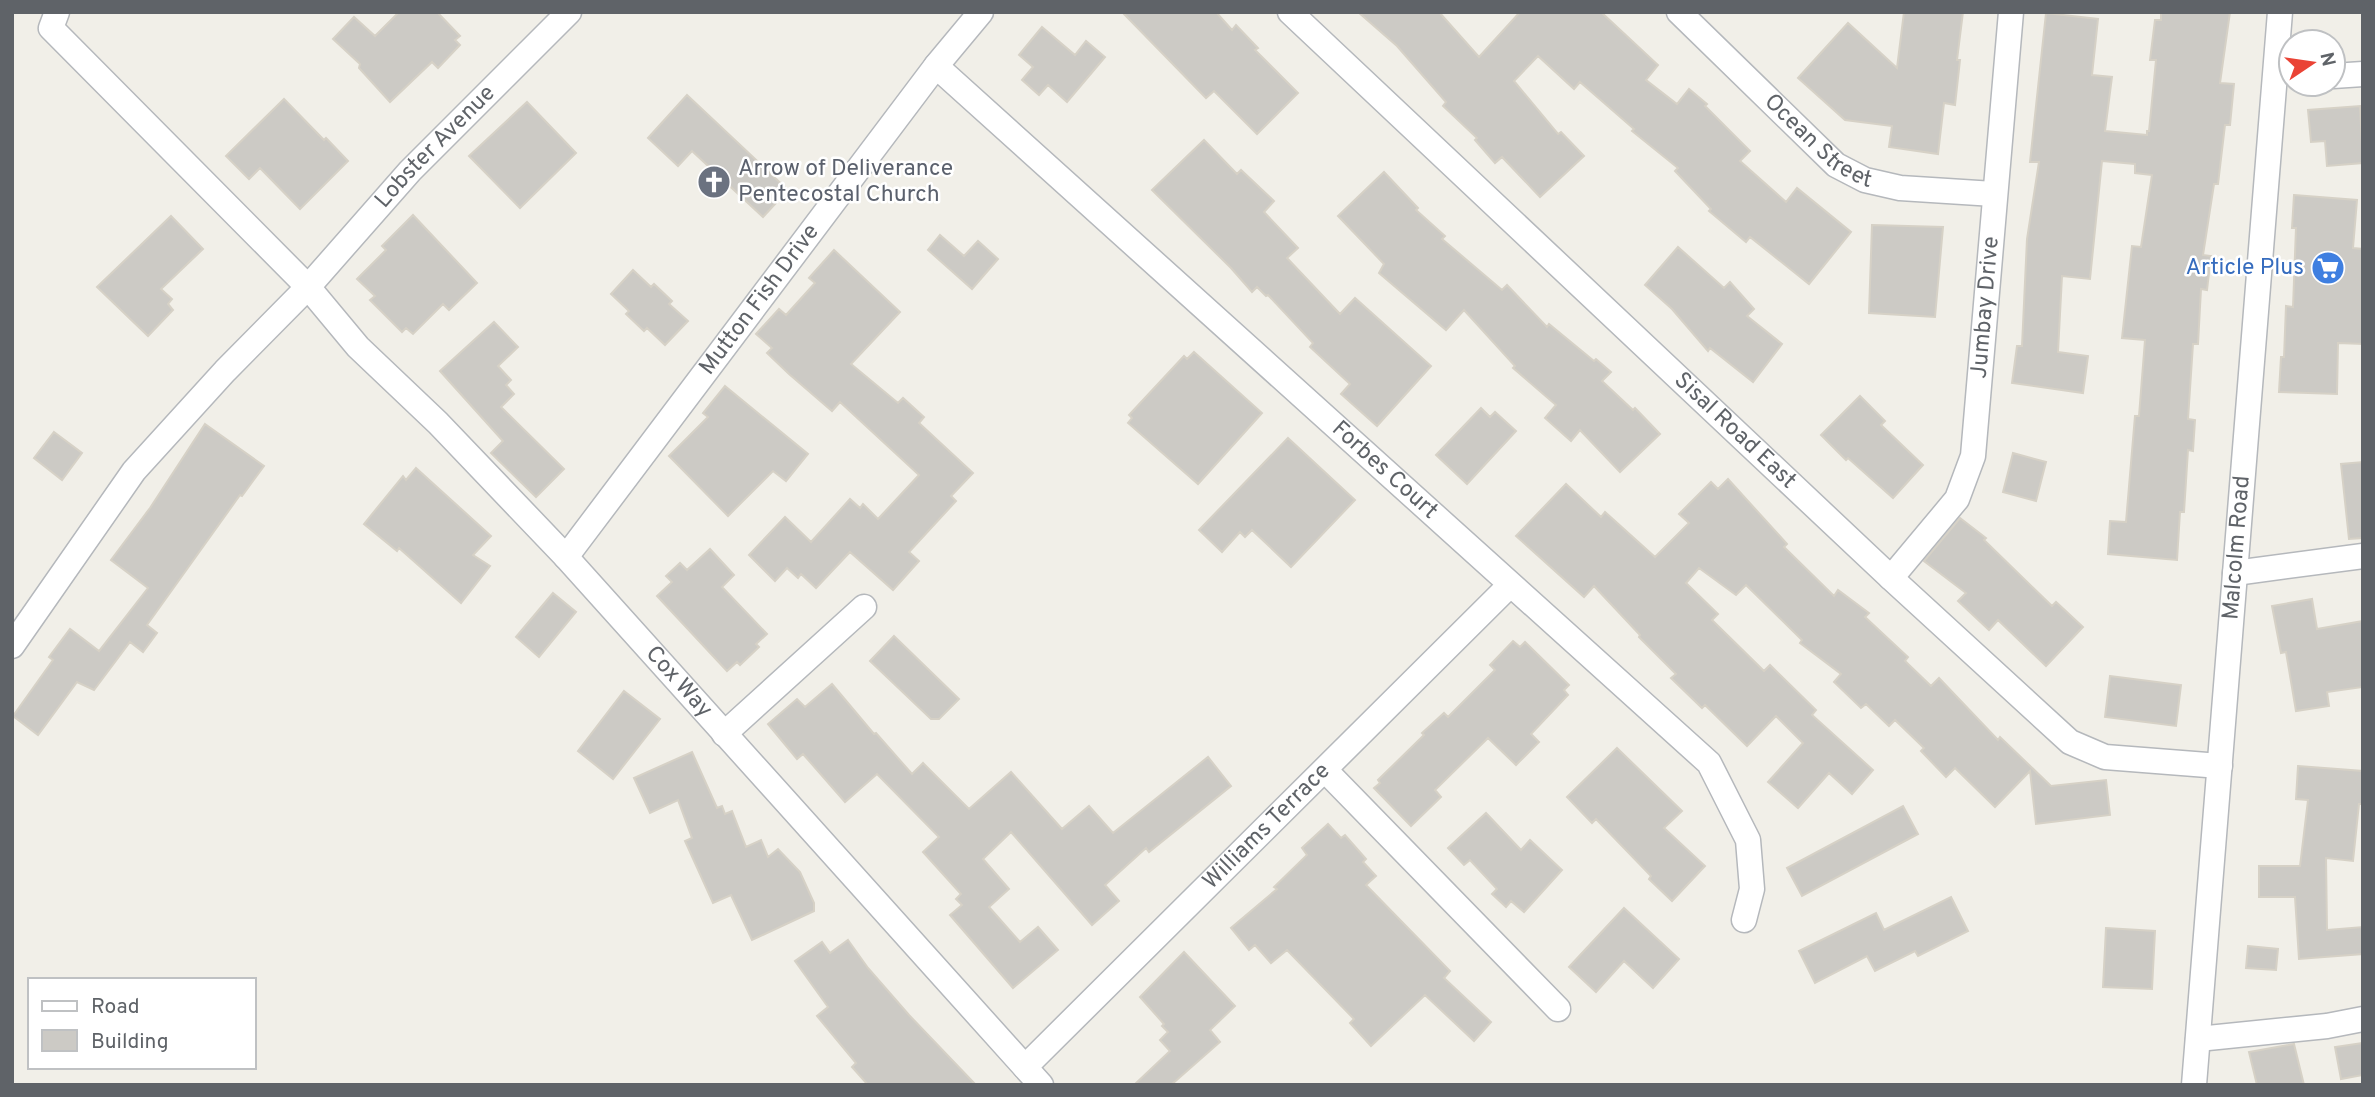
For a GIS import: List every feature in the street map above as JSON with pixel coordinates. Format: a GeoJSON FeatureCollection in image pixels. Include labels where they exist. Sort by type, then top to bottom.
{"type":"FeatureCollection","features":[{"type":"Feature","properties":{"kind":"street","name":"Cox Way"},"geometry":{"type":"LineString","coordinates":[[57,12],[51,28],[308,287],[358,347],[438,423],[566,557],[1033,1076]]}},
{"type":"Feature","properties":{"kind":"street","name":"Lobster Avenue"},"geometry":{"type":"LineString","coordinates":[[12,646],[134,471],[225,371],[308,287],[410,172],[569,12]]}},
{"type":"Feature","properties":{"kind":"street","name":"Mutton Fish Drive"},"geometry":{"type":"LineString","coordinates":[[566,557],[936,65],[981,12]]}},
{"type":"Feature","properties":{"kind":"street","name":"Sisal Road East"},"geometry":{"type":"LineString","coordinates":[[1290,12],[1891,578],[2070,741],[2105,757],[2220,766]]}},
{"type":"Feature","properties":{"kind":"street","name":"Ocean Street"},"geometry":{"type":"LineString","coordinates":[[1679,12],[1836,164],[1865,180],[1900,188],[1994,194]]}},
{"type":"Feature","properties":{"kind":"street","name":"Jumbay Drive"},"geometry":{"type":"LineString","coordinates":[[1891,578],[1957,499],[1973,456],[2011,12]]}},
{"type":"Feature","properties":{"kind":"street","name":"Forbes Court"},"geometry":{"type":"LineString","coordinates":[[936,65],[1709,763],[1748,840],[1752,889],[1744,920]]}},
{"type":"Feature","properties":{"kind":"street","name":"Malcolm Road"},"geometry":{"type":"LineString","coordinates":[[2194,1085],[2235,573],[2281,98]]}},
{"type":"Feature","properties":{"kind":"street"},"geometry":{"type":"LineString","coordinates":[[2235,573],[2363,556]]}},
{"type":"Feature","properties":{"kind":"street","name":"Williams Terrace"},"geometry":{"type":"LineString","coordinates":[[1033,1076],[1325,770],[1510,585]]}},
{"type":"Feature","properties":{"kind":"street"},"geometry":{"type":"LineString","coordinates":[[724,734],[864,607]]}},
{"type":"Feature","properties":{"kind":"street"},"geometry":{"type":"LineString","coordinates":[[1325,770],[1558,1009]]}},
{"type":"Feature","properties":{"kind":"street"},"geometry":{"type":"LineString","coordinates":[[2198,1039],[2327,1026],[2363,1019]]}},
{"type":"Feature","properties":{"kind":"building"},"geometry":{"type":"Polygon","coordinates":[[[399,12],[437,12],[460,36],[455,40],[460,45],[438,68],[432,62],[390,102],[359,68],[360,64],[333,39],[354,17],[375,36],[399,12]]]}},
{"type":"Feature","properties":{"kind":"building"},"geometry":{"type":"Polygon","coordinates":[[[1122,12],[1216,12],[1232,30],[1236,25],[1258,48],[1255,50],[1298,93],[1257,134],[1214,91],[1206,98],[1122,12]]]}},
{"type":"Feature","properties":{"kind":"building"},"geometry":{"type":"Polygon","coordinates":[[[1358,12],[1439,12],[1479,57],[1520,12],[1601,12],[1658,65],[1646,80],[1677,104],[1689,89],[1707,104],[1705,106],[1750,151],[1740,161],[1786,202],[1797,188],[1851,232],[1809,284],[1750,237],[1746,242],[1709,211],[1711,209],[1675,171],[1678,168],[1632,131],[1634,129],[1580,82],[1574,89],[1538,56],[1514,81],[1558,134],[1561,132],[1584,156],[1540,197],[1502,157],[1495,163],[1475,140],[1477,138],[1443,106],[1446,102],[1397,46],[1358,12]]]}},
{"type":"Feature","properties":{"kind":"building"},"geometry":{"type":"Polygon","coordinates":[[[1904,12],[1963,12],[1955,105],[1944,103],[1938,154],[1889,147],[1892,126],[1845,120],[1798,78],[1848,23],[1897,68],[1904,12]]]}},
{"type":"Feature","properties":{"kind":"building"},"geometry":{"type":"Polygon","coordinates":[[[2161,12],[2230,12],[2220,83],[2234,84],[2230,125],[2225,125],[2218,184],[2214,184],[2203,255],[2211,256],[2207,290],[2201,289],[2198,344],[2193,344],[2188,419],[2195,420],[2193,451],[2188,450],[2184,512],[2180,512],[2177,560],[2108,554],[2110,521],[2126,522],[2145,340],[2122,338],[2132,246],[2141,247],[2152,175],[2135,173],[2135,164],[2102,161],[2090,279],[2062,276],[2058,352],[2088,356],[2083,393],[2012,383],[2017,346],[2022,346],[2027,239],[2039,162],[2030,162],[2046,13],[2098,19],[2092,75],[2112,77],[2105,131],[2147,135],[2156,60],[2150,60],[2155,20],[2161,20],[2161,12]]]}},
{"type":"Feature","properties":{"kind":"building"},"geometry":{"type":"Polygon","coordinates":[[[1042,27],[1075,55],[1086,41],[1105,57],[1067,102],[1048,85],[1039,95],[1022,80],[1033,67],[1019,55],[1042,27]]]}},
{"type":"Feature","properties":{"kind":"building"},"geometry":{"type":"Polygon","coordinates":[[[687,95],[788,190],[763,217],[692,151],[678,166],[648,138],[687,95]]]}},
{"type":"Feature","properties":{"kind":"building"},"geometry":{"type":"Polygon","coordinates":[[[284,99],[348,161],[300,209],[260,168],[249,179],[226,156],[284,99]]]}},
{"type":"Feature","properties":{"kind":"building"},"geometry":{"type":"Polygon","coordinates":[[[527,102],[576,153],[520,208],[469,156],[527,102]]]}},
{"type":"Feature","properties":{"kind":"building"},"geometry":{"type":"Polygon","coordinates":[[[2360,106],[2363,163],[2327,166],[2325,141],[2311,142],[2308,110],[2360,106]]]}},
{"type":"Feature","properties":{"kind":"building"},"geometry":{"type":"Polygon","coordinates":[[[1204,140],[1237,174],[1241,170],[1274,201],[1264,212],[1298,248],[1287,258],[1340,314],[1355,298],[1431,366],[1377,426],[1341,394],[1350,384],[1310,347],[1313,343],[1268,295],[1257,287],[1252,292],[1152,190],[1204,140]]]}},
{"type":"Feature","properties":{"kind":"building"},"geometry":{"type":"Polygon","coordinates":[[[1384,172],[1418,208],[1416,210],[1445,236],[1442,239],[1502,290],[1507,285],[1547,327],[1549,324],[1611,372],[1602,381],[1633,410],[1635,408],[1660,434],[1620,472],[1580,430],[1571,441],[1545,418],[1556,405],[1513,368],[1515,366],[1464,310],[1446,330],[1379,273],[1384,264],[1338,216],[1384,172]]]}},
{"type":"Feature","properties":{"kind":"building"},"geometry":{"type":"Polygon","coordinates":[[[2294,195],[2357,200],[2353,248],[2363,249],[2363,344],[2338,343],[2337,394],[2279,392],[2281,357],[2284,357],[2286,306],[2293,307],[2296,228],[2292,228],[2294,195]]]}},
{"type":"Feature","properties":{"kind":"building"},"geometry":{"type":"Polygon","coordinates":[[[413,215],[477,283],[449,310],[443,304],[413,334],[406,328],[402,332],[370,300],[375,296],[357,279],[386,250],[382,246],[413,215]]]}},
{"type":"Feature","properties":{"kind":"building"},"geometry":{"type":"Polygon","coordinates":[[[171,216],[203,249],[161,289],[172,299],[168,304],[173,310],[148,336],[97,287],[171,216]]]}},
{"type":"Feature","properties":{"kind":"building"},"geometry":{"type":"Polygon","coordinates":[[[1872,225],[1943,227],[1935,317],[1869,313],[1872,225]]]}},
{"type":"Feature","properties":{"kind":"building"},"geometry":{"type":"Polygon","coordinates":[[[940,235],[964,256],[978,241],[998,259],[972,289],[928,250],[940,235]]]}},
{"type":"Feature","properties":{"kind":"building"},"geometry":{"type":"Polygon","coordinates":[[[1678,247],[1724,288],[1730,282],[1754,309],[1747,316],[1782,344],[1753,382],[1710,348],[1708,351],[1672,309],[1645,285],[1678,247]]]}},
{"type":"Feature","properties":{"kind":"building"},"geometry":{"type":"Polygon","coordinates":[[[834,250],[900,312],[851,364],[898,403],[903,398],[924,417],[919,423],[973,473],[951,496],[956,501],[909,552],[919,561],[893,590],[850,552],[816,588],[801,574],[798,578],[787,568],[775,581],[749,555],[785,517],[811,542],[850,499],[860,508],[863,504],[878,519],[919,475],[840,402],[832,411],[789,374],[767,353],[772,348],[756,334],[779,309],[786,315],[815,283],[809,278],[834,250]]]}},
{"type":"Feature","properties":{"kind":"building"},"geometry":{"type":"Polygon","coordinates":[[[633,270],[651,287],[654,284],[672,301],[669,304],[688,321],[665,345],[647,328],[644,331],[626,314],[629,311],[611,294],[633,270]]]}},
{"type":"Feature","properties":{"kind":"building"},"geometry":{"type":"Polygon","coordinates":[[[494,322],[518,347],[498,366],[511,380],[506,385],[514,394],[501,407],[564,469],[536,497],[491,453],[503,441],[440,371],[494,322]]]}},
{"type":"Feature","properties":{"kind":"building"},"geometry":{"type":"Polygon","coordinates":[[[1194,352],[1262,413],[1198,484],[1128,423],[1132,418],[1129,415],[1184,356],[1187,359],[1194,352]]]}},
{"type":"Feature","properties":{"kind":"building"},"geometry":{"type":"Polygon","coordinates":[[[725,386],[808,454],[786,481],[773,471],[728,516],[669,456],[708,417],[703,413],[725,386]]]}},
{"type":"Feature","properties":{"kind":"building"},"geometry":{"type":"Polygon","coordinates":[[[1860,396],[1885,421],[1881,425],[1923,465],[1893,498],[1848,458],[1846,460],[1821,435],[1860,396]]]}},
{"type":"Feature","properties":{"kind":"building"},"geometry":{"type":"Polygon","coordinates":[[[1481,408],[1490,417],[1495,412],[1516,431],[1467,484],[1436,455],[1481,408]]]}},
{"type":"Feature","properties":{"kind":"building"},"geometry":{"type":"Polygon","coordinates":[[[205,424],[264,466],[242,496],[240,495],[147,625],[157,633],[143,652],[130,642],[94,690],[77,682],[38,735],[13,716],[53,660],[49,657],[70,629],[99,651],[148,588],[111,560],[150,508],[205,424]]]}},
{"type":"Feature","properties":{"kind":"building"},"geometry":{"type":"Polygon","coordinates":[[[54,432],[82,453],[62,480],[34,458],[54,432]]]}},
{"type":"Feature","properties":{"kind":"building"},"geometry":{"type":"Polygon","coordinates":[[[1288,438],[1355,500],[1291,567],[1252,530],[1245,537],[1240,532],[1222,552],[1199,530],[1288,438]]]}},
{"type":"Feature","properties":{"kind":"building"},"geometry":{"type":"Polygon","coordinates":[[[2013,453],[2046,462],[2036,501],[2003,492],[2013,453]]]}},
{"type":"Feature","properties":{"kind":"building"},"geometry":{"type":"Polygon","coordinates":[[[2363,462],[2363,538],[2349,539],[2341,464],[2363,462]]]}},
{"type":"Feature","properties":{"kind":"building"},"geometry":{"type":"Polygon","coordinates":[[[416,468],[491,536],[473,555],[490,566],[461,603],[399,548],[397,551],[364,524],[403,476],[406,480],[416,468]]]}},
{"type":"Feature","properties":{"kind":"building"},"geometry":{"type":"Polygon","coordinates":[[[1728,479],[1787,544],[1784,547],[1834,596],[1838,590],[1869,613],[1865,617],[1908,657],[1905,661],[1931,686],[1939,678],[1998,740],[2000,737],[2051,786],[2106,780],[2110,815],[2036,824],[2030,771],[1995,807],[1955,768],[1946,777],[1921,751],[1924,748],[1895,720],[1889,726],[1866,704],[1861,708],[1834,682],[1841,674],[1800,643],[1802,640],[1746,585],[1736,595],[1699,568],[1686,583],[1718,614],[1712,620],[1764,671],[1770,665],[1816,710],[1812,715],[1873,770],[1852,794],[1829,773],[1798,808],[1768,782],[1803,743],[1776,716],[1747,746],[1705,705],[1702,708],[1671,678],[1676,674],[1594,586],[1584,597],[1516,536],[1566,484],[1601,517],[1605,512],[1655,557],[1689,523],[1679,514],[1711,482],[1718,489],[1728,479]]]}},
{"type":"Feature","properties":{"kind":"building"},"geometry":{"type":"Polygon","coordinates":[[[1960,518],[1986,538],[1984,540],[2052,606],[2056,602],[2083,627],[2046,666],[1998,620],[1989,630],[1958,601],[1966,593],[1924,561],[1960,518]]]}},
{"type":"Feature","properties":{"kind":"building"},"geometry":{"type":"Polygon","coordinates":[[[710,549],[734,575],[722,587],[767,634],[756,644],[759,647],[740,665],[737,662],[727,671],[657,596],[672,582],[666,576],[680,563],[687,570],[710,549]]]}},
{"type":"Feature","properties":{"kind":"building"},"geometry":{"type":"Polygon","coordinates":[[[553,593],[576,612],[539,657],[516,637],[553,593]]]}},
{"type":"Feature","properties":{"kind":"building"},"geometry":{"type":"Polygon","coordinates":[[[2312,599],[2317,629],[2363,621],[2363,687],[2327,692],[2329,706],[2296,711],[2286,652],[2281,653],[2272,606],[2312,599]]]}},
{"type":"Feature","properties":{"kind":"building"},"geometry":{"type":"Polygon","coordinates":[[[894,636],[959,699],[939,719],[931,719],[870,661],[894,636]]]}},
{"type":"Feature","properties":{"kind":"building"},"geometry":{"type":"Polygon","coordinates":[[[1513,641],[1520,647],[1525,642],[1569,685],[1564,690],[1568,695],[1531,734],[1539,742],[1516,765],[1488,738],[1435,790],[1441,797],[1411,826],[1374,788],[1380,783],[1378,780],[1424,735],[1422,733],[1444,713],[1448,717],[1495,670],[1490,665],[1513,641]]]}},
{"type":"Feature","properties":{"kind":"building"},"geometry":{"type":"Polygon","coordinates":[[[2110,676],[2181,685],[2176,726],[2105,717],[2110,676]]]}},
{"type":"Feature","properties":{"kind":"building"},"geometry":{"type":"Polygon","coordinates":[[[832,684],[912,774],[923,763],[969,809],[1011,772],[1062,829],[1089,806],[1113,833],[1208,757],[1231,786],[1149,852],[1146,848],[1105,885],[1119,901],[1092,925],[1011,832],[983,859],[1009,889],[989,907],[1020,942],[1038,927],[1058,950],[1013,988],[950,915],[962,905],[956,899],[961,894],[923,852],[939,837],[877,774],[845,802],[803,754],[797,759],[768,724],[797,699],[805,707],[832,684]]]}},
{"type":"Feature","properties":{"kind":"building"},"geometry":{"type":"Polygon","coordinates":[[[624,691],[660,719],[613,779],[578,751],[624,691]]]}},
{"type":"Feature","properties":{"kind":"building"},"geometry":{"type":"Polygon","coordinates":[[[1617,748],[1682,811],[1664,828],[1705,866],[1672,901],[1596,819],[1592,823],[1567,797],[1617,748]]]}},
{"type":"Feature","properties":{"kind":"building"},"geometry":{"type":"Polygon","coordinates":[[[692,752],[717,808],[722,806],[725,814],[732,811],[746,847],[761,840],[768,857],[778,849],[800,872],[814,903],[814,911],[752,940],[731,895],[713,903],[685,841],[692,838],[678,800],[650,813],[634,778],[692,752]]]}},
{"type":"Feature","properties":{"kind":"building"},"geometry":{"type":"Polygon","coordinates":[[[2298,766],[2363,771],[2363,804],[2359,804],[2353,861],[2326,858],[2327,930],[2363,927],[2363,954],[2299,959],[2295,897],[2259,897],[2259,866],[2300,866],[2308,800],[2296,799],[2298,766]]]}},
{"type":"Feature","properties":{"kind":"building"},"geometry":{"type":"Polygon","coordinates":[[[1903,806],[1918,834],[1802,896],[1787,868],[1903,806]]]}},
{"type":"Feature","properties":{"kind":"building"},"geometry":{"type":"Polygon","coordinates":[[[1486,813],[1521,850],[1530,840],[1562,870],[1524,912],[1511,901],[1506,907],[1492,894],[1497,889],[1470,860],[1464,865],[1448,848],[1486,813]]]}},
{"type":"Feature","properties":{"kind":"building"},"geometry":{"type":"Polygon","coordinates":[[[1328,824],[1341,838],[1345,835],[1366,859],[1363,862],[1376,876],[1366,885],[1450,971],[1444,978],[1491,1022],[1474,1041],[1425,995],[1371,1046],[1350,1023],[1354,1019],[1287,950],[1271,963],[1255,945],[1249,950],[1231,928],[1277,889],[1274,887],[1307,855],[1302,848],[1328,824]]]}},
{"type":"Feature","properties":{"kind":"building"},"geometry":{"type":"Polygon","coordinates":[[[1951,897],[1968,931],[1918,956],[1915,951],[1875,971],[1867,956],[1815,983],[1799,951],[1876,913],[1884,930],[1951,897]]]}},
{"type":"Feature","properties":{"kind":"building"},"geometry":{"type":"Polygon","coordinates":[[[1624,908],[1679,959],[1653,988],[1624,961],[1596,992],[1569,967],[1624,908]]]}},
{"type":"Feature","properties":{"kind":"building"},"geometry":{"type":"Polygon","coordinates":[[[2106,928],[2155,931],[2152,989],[2103,987],[2106,928]]]}},
{"type":"Feature","properties":{"kind":"building"},"geometry":{"type":"Polygon","coordinates":[[[848,940],[868,968],[909,1015],[976,1085],[868,1085],[852,1067],[856,1063],[817,1016],[828,1007],[795,961],[822,942],[830,953],[848,940]]]}},
{"type":"Feature","properties":{"kind":"building"},"geometry":{"type":"Polygon","coordinates":[[[2248,946],[2278,949],[2276,970],[2246,968],[2248,946]]]}},
{"type":"Feature","properties":{"kind":"building"},"geometry":{"type":"Polygon","coordinates":[[[1184,952],[1235,1006],[1210,1030],[1220,1042],[1171,1085],[1134,1085],[1170,1051],[1160,1040],[1168,1032],[1162,1026],[1164,1024],[1140,997],[1184,952]]]}},
{"type":"Feature","properties":{"kind":"building"},"geometry":{"type":"Polygon","coordinates":[[[2363,1043],[2363,1075],[2341,1079],[2335,1047],[2363,1043]]]}},
{"type":"Feature","properties":{"kind":"building"},"geometry":{"type":"Polygon","coordinates":[[[2294,1044],[2304,1085],[2257,1085],[2249,1052],[2294,1044]]]}},
{"type":"Feature","properties":{"kind":"place","name":"Arrow of Deliverance Pentecostal Church"},"geometry":{"type":"Point","coordinates":[714,182]}},
{"type":"Feature","properties":{"kind":"place","name":"Article Plus"},"geometry":{"type":"Point","coordinates":[2328,268]}}]}
